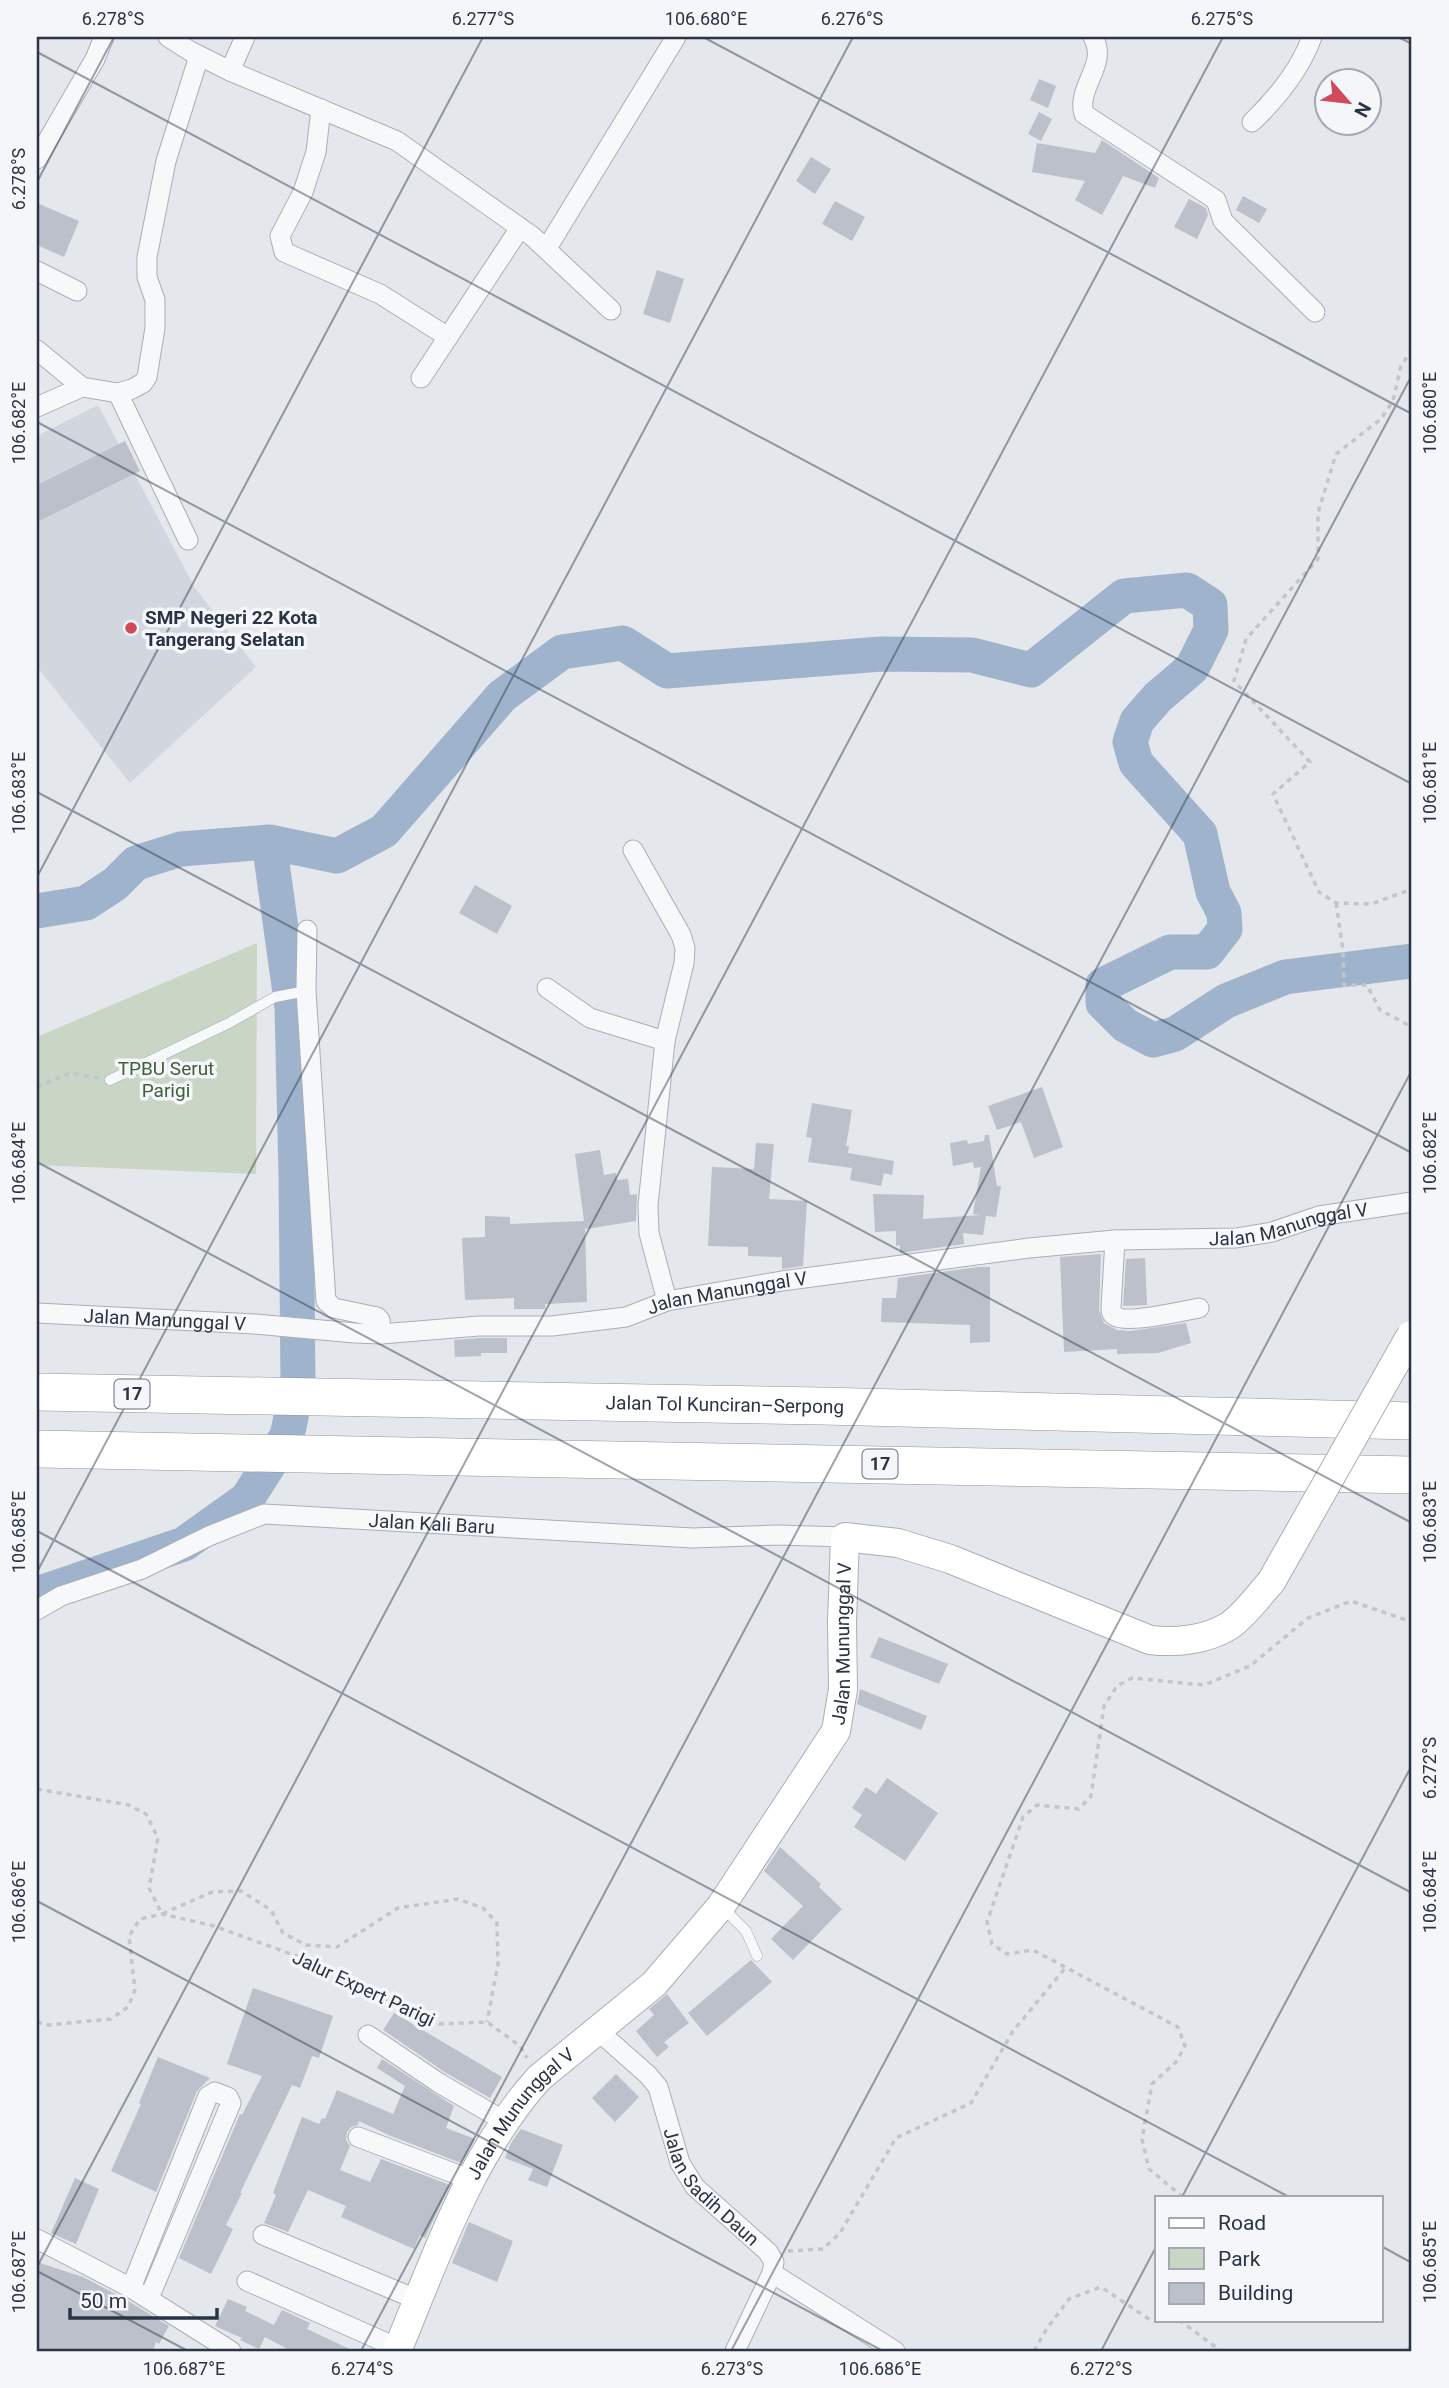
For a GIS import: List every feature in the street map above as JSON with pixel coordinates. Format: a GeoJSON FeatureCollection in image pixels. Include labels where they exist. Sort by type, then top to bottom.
{"type":"FeatureCollection","features":[{"type":"Feature","properties":{"kind":"highway","name":"Jalan Tol Kunciran–Serpong"},"geometry":{"type":"LineString","coordinates":[[37,1392],[1412,1421]]}},
{"type":"Feature","properties":{"kind":"highway","name":"17"},"geometry":{"type":"LineString","coordinates":[[37,1449],[1412,1475]]}},
{"type":"Feature","properties":{"kind":"street"},"geometry":{"type":"LineString","coordinates":[[37,159],[44,129],[95,59],[104,37]]}},
{"type":"Feature","properties":{"kind":"street"},"geometry":{"type":"LineString","coordinates":[[167,37],[195,48],[230,71],[397,141],[547,248],[611,310]]}},
{"type":"Feature","properties":{"kind":"street"},"geometry":{"type":"LineString","coordinates":[[230,71],[245,37]]}},
{"type":"Feature","properties":{"kind":"street"},"geometry":{"type":"LineString","coordinates":[[547,248],[676,37]]}},
{"type":"Feature","properties":{"kind":"street"},"geometry":{"type":"LineString","coordinates":[[1093,37],[1099,55],[1086,88],[1084,114],[1216,200],[1223,221],[1315,312]]}},
{"type":"Feature","properties":{"kind":"street"},"geometry":{"type":"LineString","coordinates":[[1252,122],[1271,103],[1293,74],[1312,37]]}},
{"type":"Feature","properties":{"kind":"street"},"geometry":{"type":"LineString","coordinates":[[37,350],[82,387],[118,393],[132,389],[147,377],[155,328],[155,300],[147,277],[147,257],[166,161],[195,48]]}},
{"type":"Feature","properties":{"kind":"street"},"geometry":{"type":"LineString","coordinates":[[321,109],[313,162],[303,192],[280,236],[284,252],[380,294],[449,337]]}},
{"type":"Feature","properties":{"kind":"street"},"geometry":{"type":"LineString","coordinates":[[421,378],[520,228]]}},
{"type":"Feature","properties":{"kind":"street"},"geometry":{"type":"LineString","coordinates":[[37,271],[77,291]]}},
{"type":"Feature","properties":{"kind":"street"},"geometry":{"type":"LineString","coordinates":[[37,407],[82,387]]}},
{"type":"Feature","properties":{"kind":"street"},"geometry":{"type":"LineString","coordinates":[[118,393],[188,540]]}},
{"type":"Feature","properties":{"kind":"street"},"geometry":{"type":"LineString","coordinates":[[633,850],[681,935],[685,948],[684,963],[665,1041],[648,1205],[649,1233],[667,1301]]}},
{"type":"Feature","properties":{"kind":"street"},"geometry":{"type":"LineString","coordinates":[[307,930],[301,992],[326,1301],[334,1308],[377,1317],[380,1320],[381,1334]]}},
{"type":"Feature","properties":{"kind":"street"},"geometry":{"type":"LineString","coordinates":[[547,988],[590,1018],[665,1041]]}},
{"type":"Feature","properties":{"kind":"street","name":"Jalan Manunggal V"},"geometry":{"type":"LineString","coordinates":[[37,1313],[255,1324],[381,1334],[479,1326],[552,1326],[626,1317],[667,1301],[846,1272],[1029,1248],[1115,1240],[1236,1238],[1272,1232],[1319,1216],[1412,1202]]}},
{"type":"Feature","properties":{"kind":"street"},"geometry":{"type":"LineString","coordinates":[[1115,1240],[1111,1307],[1113,1315],[1118,1318],[1149,1318],[1199,1308]]}},
{"type":"Feature","properties":{"kind":"street","name":"Jalan Mununggal V"},"geometry":{"type":"LineString","coordinates":[[397,2350],[469,2179],[527,2092],[540,2078],[654,1984],[721,1906],[836,1731],[843,1689],[845,1537],[898,1543],[950,1559],[1150,1640],[1170,1642],[1202,1637],[1230,1625],[1270,1582],[1412,1334]]}},
{"type":"Feature","properties":{"kind":"street","name":"Jalan Kali Baru"},"geometry":{"type":"LineString","coordinates":[[37,1611],[61,1596],[142,1569],[209,1536],[264,1514],[693,1538],[778,1535],[845,1537]]}},
{"type":"Feature","properties":{"kind":"street","name":"Jalan Sadih Daun"},"geometry":{"type":"LineString","coordinates":[[597,2030],[658,2087],[680,2163],[695,2187],[768,2252],[774,2262],[772,2273]]}},
{"type":"Feature","properties":{"kind":"street"},"geometry":{"type":"LineString","coordinates":[[368,2035],[439,2083],[506,2122]]}},
{"type":"Feature","properties":{"kind":"street"},"geometry":{"type":"LineString","coordinates":[[131,2288],[208,2096],[215,2092],[229,2097],[231,2103],[149,2298]]}},
{"type":"Feature","properties":{"kind":"street"},"geometry":{"type":"LineString","coordinates":[[358,2137],[469,2179]]}},
{"type":"Feature","properties":{"kind":"street"},"geometry":{"type":"LineString","coordinates":[[263,2235],[418,2300]]}},
{"type":"Feature","properties":{"kind":"street"},"geometry":{"type":"LineString","coordinates":[[37,2238],[149,2298],[231,2351]]}},
{"type":"Feature","properties":{"kind":"street"},"geometry":{"type":"LineString","coordinates":[[735,2351],[772,2273],[895,2351]]}},
{"type":"Feature","properties":{"kind":"street"},"geometry":{"type":"LineString","coordinates":[[247,2281],[397,2350]]}},
{"type":"Feature","properties":{"kind":"lane"},"geometry":{"type":"LineString","coordinates":[[110,1080],[229,1023],[275,997],[301,992]]}},
{"type":"Feature","properties":{"kind":"lane"},"geometry":{"type":"LineString","coordinates":[[721,1906],[746,1931],[757,1956]]}},
{"type":"Feature","properties":{"kind":"path"},"geometry":{"type":"LineString","coordinates":[[1412,349],[1401,366],[1393,401],[1381,419],[1336,454],[1318,513],[1318,559],[1246,639],[1234,681],[1310,762],[1273,794],[1318,892],[1336,904],[1371,904],[1412,889]]}},
{"type":"Feature","properties":{"kind":"path"},"geometry":{"type":"LineString","coordinates":[[1336,904],[1343,951],[1344,985],[1367,985],[1380,1010],[1412,1027]]}},
{"type":"Feature","properties":{"kind":"path"},"geometry":{"type":"LineString","coordinates":[[37,1087],[70,1073],[110,1080]]}},
{"type":"Feature","properties":{"kind":"path"},"geometry":{"type":"LineString","coordinates":[[1182,2196],[1149,2169],[1142,2139],[1152,2084],[1176,2062],[1185,2046],[1178,2027],[1033,1950],[1007,1954],[992,1944],[987,1922],[1023,1817],[1037,1805],[1079,1809],[1091,1796],[1104,1706],[1117,1686],[1132,1678],[1204,1685],[1250,1666],[1308,1618],[1351,1601],[1412,1622]]}},
{"type":"Feature","properties":{"kind":"path"},"geometry":{"type":"LineString","coordinates":[[37,1789],[129,1805],[146,1814],[158,1838],[149,1888],[162,1914]]}},
{"type":"Feature","properties":{"kind":"path","name":"Jalur Expert Parigi"},"geometry":{"type":"LineString","coordinates":[[37,2022],[48,2025],[111,2020],[128,2007],[135,1990],[129,1936],[140,1919],[162,1914],[212,1892],[241,1891],[271,1910],[283,1933],[306,1945],[337,1947],[398,1908],[458,1899],[483,1908],[497,1923],[498,1964],[487,2022],[439,2024],[324,1966],[214,1926],[162,1914]]}},
{"type":"Feature","properties":{"kind":"path"},"geometry":{"type":"LineString","coordinates":[[768,2252],[823,2249],[832,2241],[840,2233],[896,2138],[971,2104],[1013,2031],[1066,1967]]}},
{"type":"Feature","properties":{"kind":"path"},"geometry":{"type":"LineString","coordinates":[[487,2022],[520,2046],[540,2078]]}},
{"type":"Feature","properties":{"kind":"path"},"geometry":{"type":"LineString","coordinates":[[1034,2351],[1069,2299],[1101,2287],[1155,2321]]}},
{"type":"Feature","properties":{"kind":"path"},"geometry":{"type":"LineString","coordinates":[[1182,2322],[1221,2351]]}},
{"type":"Feature","properties":{"kind":"path"},"geometry":{"type":"LineString","coordinates":[[1409,2351],[1412,2343]]}},
{"type":"Feature","properties":{"kind":"shaded area","name":"SMP Negeri 22 Kota Tangerang Selatan"},"geometry":{"type":"Polygon","coordinates":[[[98,405],[195,588],[256,667],[130,783],[37,667],[37,436],[98,405]]]}},
{"type":"Feature","properties":{"kind":"green space","name":"TPBU Serut Parigi"},"geometry":{"type":"Polygon","coordinates":[[[257,943],[256,1174],[37,1165],[37,1037],[257,943]]]}},
{"type":"Feature","properties":{"kind":"building"},"geometry":{"type":"Polygon","coordinates":[[[1039,79],[1056,86],[1048,108],[1030,100],[1039,79]]]}},
{"type":"Feature","properties":{"kind":"building"},"geometry":{"type":"Polygon","coordinates":[[[1039,112],[1052,119],[1041,141],[1028,134],[1039,112]]]}},
{"type":"Feature","properties":{"kind":"building"},"geometry":{"type":"Polygon","coordinates":[[[1102,140],[1159,178],[1155,188],[1123,176],[1102,215],[1075,200],[1085,181],[1032,172],[1037,143],[1095,153],[1102,140]]]}},
{"type":"Feature","properties":{"kind":"building"},"geometry":{"type":"Polygon","coordinates":[[[811,157],[831,169],[815,194],[796,181],[811,157]]]}},
{"type":"Feature","properties":{"kind":"building"},"geometry":{"type":"Polygon","coordinates":[[[1243,196],[1267,209],[1259,223],[1236,210],[1243,196]]]}},
{"type":"Feature","properties":{"kind":"building"},"geometry":{"type":"Polygon","coordinates":[[[1189,199],[1206,208],[1208,215],[1197,239],[1174,227],[1189,199]]]}},
{"type":"Feature","properties":{"kind":"building"},"geometry":{"type":"Polygon","coordinates":[[[835,201],[865,217],[852,241],[822,224],[835,201]]]}},
{"type":"Feature","properties":{"kind":"building"},"geometry":{"type":"Polygon","coordinates":[[[37,203],[79,221],[64,257],[37,245],[37,203]]]}},
{"type":"Feature","properties":{"kind":"building"},"geometry":{"type":"Polygon","coordinates":[[[657,270],[684,279],[670,323],[643,314],[657,270]]]}},
{"type":"Feature","properties":{"kind":"building"},"geometry":{"type":"Polygon","coordinates":[[[125,441],[140,471],[37,522],[37,485],[125,441]]]}},
{"type":"Feature","properties":{"kind":"building"},"geometry":{"type":"Polygon","coordinates":[[[475,885],[512,906],[497,934],[459,913],[475,885]]]}},
{"type":"Feature","properties":{"kind":"building"},"geometry":{"type":"Polygon","coordinates":[[[1042,1087],[1063,1147],[1034,1158],[1021,1122],[997,1130],[988,1106],[1042,1087]]]}},
{"type":"Feature","properties":{"kind":"building"},"geometry":{"type":"Polygon","coordinates":[[[812,1103],[852,1110],[846,1146],[849,1146],[848,1153],[894,1161],[892,1175],[884,1173],[881,1186],[850,1180],[852,1168],[808,1162],[812,1138],[806,1137],[812,1103]]]}},
{"type":"Feature","properties":{"kind":"building"},"geometry":{"type":"Polygon","coordinates":[[[985,1135],[989,1135],[997,1186],[1001,1186],[996,1217],[986,1216],[983,1235],[963,1233],[964,1244],[900,1253],[900,1245],[896,1246],[896,1231],[875,1232],[873,1194],[924,1195],[923,1219],[981,1215],[973,1214],[981,1167],[974,1168],[973,1162],[953,1166],[950,1143],[984,1141],[985,1135]]]}},
{"type":"Feature","properties":{"kind":"building"},"geometry":{"type":"Polygon","coordinates":[[[756,1143],[774,1144],[769,1199],[807,1201],[803,1266],[782,1269],[782,1257],[748,1256],[748,1247],[708,1246],[712,1167],[754,1169],[756,1143]]]}},
{"type":"Feature","properties":{"kind":"building"},"geometry":{"type":"Polygon","coordinates":[[[600,1150],[604,1175],[616,1173],[617,1180],[628,1179],[630,1195],[637,1194],[636,1221],[586,1229],[585,1226],[587,1302],[545,1304],[545,1309],[514,1309],[514,1298],[465,1300],[462,1238],[485,1237],[485,1216],[510,1217],[510,1224],[584,1221],[575,1154],[600,1150]]]}},
{"type":"Feature","properties":{"kind":"building"},"geometry":{"type":"Polygon","coordinates":[[[1101,1254],[1099,1310],[1104,1323],[1117,1330],[1130,1331],[1186,1323],[1191,1343],[1158,1353],[1117,1354],[1117,1349],[1064,1352],[1060,1257],[1101,1254]]]}},
{"type":"Feature","properties":{"kind":"building"},"geometry":{"type":"Polygon","coordinates":[[[1145,1258],[1147,1305],[1123,1306],[1126,1259],[1145,1258]]]}},
{"type":"Feature","properties":{"kind":"building"},"geometry":{"type":"Polygon","coordinates":[[[990,1267],[990,1342],[970,1343],[970,1325],[881,1322],[882,1298],[896,1298],[898,1278],[990,1267]]]}},
{"type":"Feature","properties":{"kind":"building"},"geometry":{"type":"Polygon","coordinates":[[[507,1338],[507,1353],[455,1357],[454,1340],[507,1338]]]}},
{"type":"Feature","properties":{"kind":"building"},"geometry":{"type":"Polygon","coordinates":[[[879,1637],[948,1664],[939,1684],[870,1657],[879,1637]]]}},
{"type":"Feature","properties":{"kind":"building"},"geometry":{"type":"Polygon","coordinates":[[[860,1689],[927,1716],[921,1730],[857,1704],[860,1689]]]}},
{"type":"Feature","properties":{"kind":"building"},"geometry":{"type":"Polygon","coordinates":[[[887,1778],[938,1813],[905,1861],[854,1827],[862,1815],[852,1808],[866,1787],[876,1794],[887,1778]]]}},
{"type":"Feature","properties":{"kind":"building"},"geometry":{"type":"Polygon","coordinates":[[[780,1847],[821,1884],[819,1887],[842,1909],[793,1960],[771,1939],[803,1906],[764,1871],[780,1847]]]}},
{"type":"Feature","properties":{"kind":"building"},"geometry":{"type":"Polygon","coordinates":[[[751,1960],[772,1982],[707,2036],[688,2013],[751,1960]]]}},
{"type":"Feature","properties":{"kind":"building"},"geometry":{"type":"Polygon","coordinates":[[[253,1988],[333,2016],[319,2058],[312,2056],[300,2088],[292,2085],[240,2193],[226,2225],[233,2229],[211,2274],[179,2258],[240,2114],[242,2115],[262,2076],[227,2064],[253,1988]]]}},
{"type":"Feature","properties":{"kind":"building"},"geometry":{"type":"Polygon","coordinates":[[[667,1994],[689,2023],[664,2042],[669,2047],[657,2057],[636,2031],[654,2015],[649,2009],[667,1994]]]}},
{"type":"Feature","properties":{"kind":"building"},"geometry":{"type":"Polygon","coordinates":[[[394,2013],[502,2077],[490,2098],[446,2073],[383,2030],[394,2013]]]}},
{"type":"Feature","properties":{"kind":"building"},"geometry":{"type":"Polygon","coordinates":[[[158,2057],[210,2078],[197,2091],[156,2192],[111,2171],[141,2104],[139,2103],[158,2057]]]}},
{"type":"Feature","properties":{"kind":"building"},"geometry":{"type":"Polygon","coordinates":[[[382,2059],[454,2106],[446,2128],[475,2139],[461,2163],[359,2121],[358,2125],[347,2132],[346,2140],[350,2146],[340,2170],[370,2182],[381,2159],[450,2185],[425,2238],[420,2235],[414,2249],[341,2217],[346,2206],[308,2190],[288,2232],[264,2223],[302,2117],[319,2124],[322,2118],[325,2119],[337,2090],[393,2114],[405,2086],[377,2068],[382,2059]]]}},
{"type":"Feature","properties":{"kind":"building"},"geometry":{"type":"Polygon","coordinates":[[[616,2074],[639,2097],[615,2122],[592,2098],[616,2074]]]}},
{"type":"Feature","properties":{"kind":"building"},"geometry":{"type":"Polygon","coordinates":[[[521,2129],[563,2145],[547,2187],[528,2180],[533,2169],[505,2158],[521,2129]]]}},
{"type":"Feature","properties":{"kind":"building"},"geometry":{"type":"Polygon","coordinates":[[[75,2178],[99,2189],[76,2244],[51,2233],[75,2178]]]}},
{"type":"Feature","properties":{"kind":"building"},"geometry":{"type":"Polygon","coordinates":[[[469,2222],[513,2241],[497,2282],[452,2263],[469,2222]]]}},
{"type":"Feature","properties":{"kind":"building"},"geometry":{"type":"Polygon","coordinates":[[[37,2262],[83,2277],[169,2326],[159,2344],[156,2342],[153,2351],[37,2349],[37,2262]]]}},
{"type":"Feature","properties":{"kind":"building"},"geometry":{"type":"Polygon","coordinates":[[[228,2299],[247,2307],[245,2311],[274,2325],[282,2310],[310,2323],[307,2329],[354,2351],[291,2351],[265,2337],[259,2349],[215,2326],[228,2299]]]}},
{"type":"Feature","properties":{"kind":"waterway"},"geometry":{"type":"LineString","coordinates":[[37,1594],[184,1544],[247,1499],[287,1436],[298,1384],[292,1007],[269,842],[337,856],[384,831],[502,696],[562,652],[623,643],[667,671],[881,654],[972,655],[1031,670],[1124,596],[1187,590],[1210,605],[1211,630],[1192,668],[1158,697],[1137,721],[1130,742],[1136,763],[1200,834],[1213,892],[1224,913],[1225,929],[1207,952],[1170,952],[1103,985],[1103,1003],[1125,1025],[1153,1040],[1175,1034],[1226,1001],[1285,977],[1412,961]]}},
{"type":"Feature","properties":{"kind":"waterway"},"geometry":{"type":"LineString","coordinates":[[37,911],[86,903],[115,884],[136,863],[181,849],[269,842]]}},
{"type":"Feature","properties":{"kind":"place","name":"SMP Negeri 22 Kota Tangerang Selatan"},"geometry":{"type":"Point","coordinates":[131,628]}}]}
